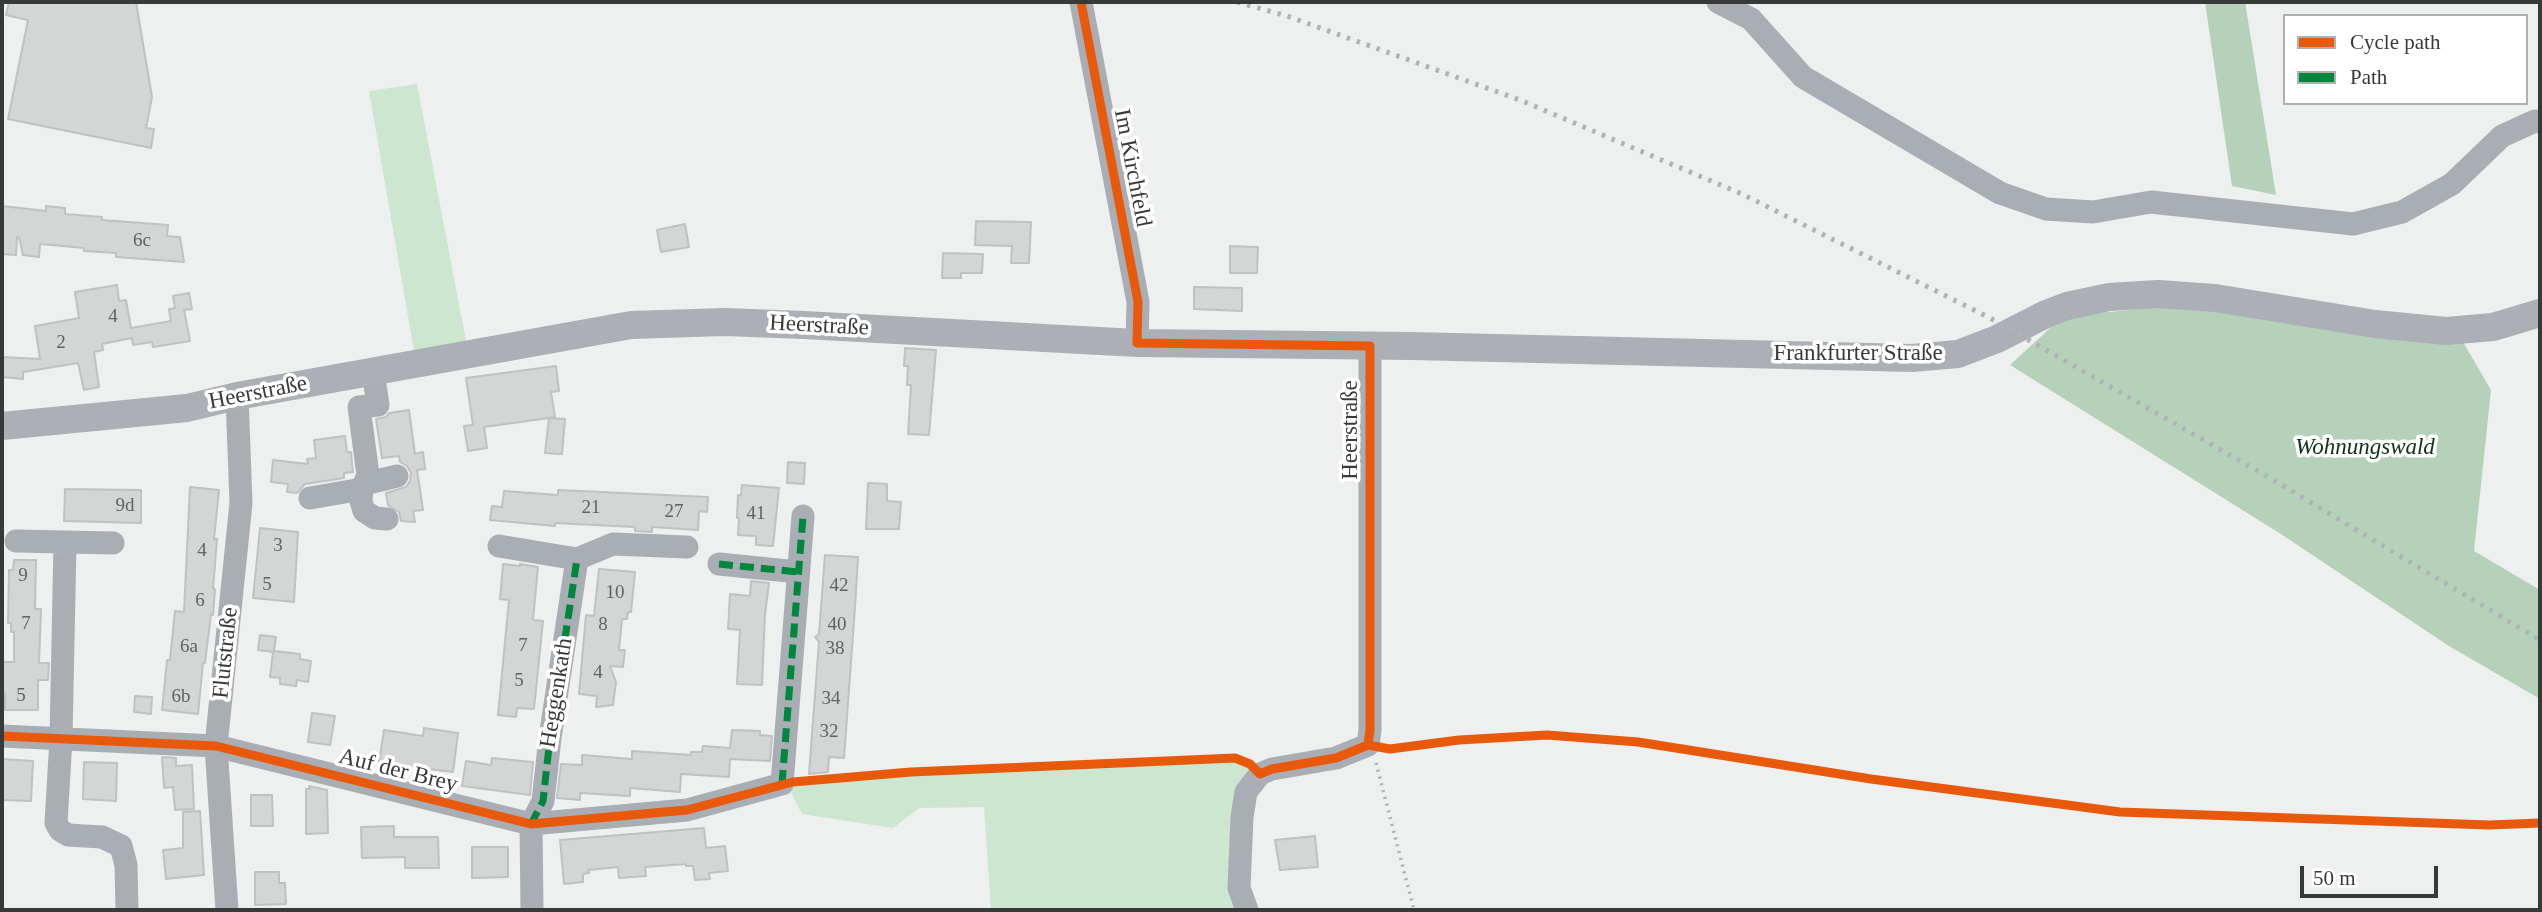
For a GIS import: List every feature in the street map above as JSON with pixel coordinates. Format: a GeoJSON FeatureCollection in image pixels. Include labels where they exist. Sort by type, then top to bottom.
{"type":"FeatureCollection","features":[{"type":"Feature","properties":{"kind":"main road","name":"Frankfurter Straße"},"geometry":{"type":"LineString","coordinates":[[1370,346],[1938,357],[1978,347],[2067,306],[2109,297],[2158,294],[2215,298],[2375,324],[2446,331],[2493,327],[2540,313]]}},
{"type":"Feature","properties":{"kind":"main road","name":"Heerstraße"},"geometry":{"type":"LineString","coordinates":[[2,426],[187,408],[237,396],[631,325],[726,322],[1138,343],[1370,346]]}},
{"type":"Feature","properties":{"kind":"street","name":"Im Kirchfeld"},"geometry":{"type":"LineString","coordinates":[[1081,2],[1138,303],[1138,343]]}},
{"type":"Feature","properties":{"kind":"street"},"geometry":{"type":"LineString","coordinates":[[1718,2],[1751,19],[1803,77],[2000,192],[2046,209],[2093,212],[2151,202],[2353,224],[2402,212],[2452,184],[2502,136],[2535,121],[2540,122]]}},
{"type":"Feature","properties":{"kind":"street","name":"Heerstraße"},"geometry":{"type":"LineString","coordinates":[[1368,746],[1370,346]]}},
{"type":"Feature","properties":{"kind":"street"},"geometry":{"type":"LineString","coordinates":[[373,372],[378,404],[359,407],[368,475],[361,501],[364,511],[375,518],[387,519]]}},
{"type":"Feature","properties":{"kind":"street","name":"Flutstraße"},"geometry":{"type":"LineString","coordinates":[[227,910],[216,746],[241,502],[237,396]]}},
{"type":"Feature","properties":{"kind":"street"},"geometry":{"type":"LineString","coordinates":[[310,498],[397,476]]}},
{"type":"Feature","properties":{"kind":"street","name":"Auf der Brey"},"geometry":{"type":"LineString","coordinates":[[2,736],[216,746],[531,824],[687,810],[782,784],[803,516]]}},
{"type":"Feature","properties":{"kind":"street"},"geometry":{"type":"LineString","coordinates":[[16,541],[113,543]]}},
{"type":"Feature","properties":{"kind":"street"},"geometry":{"type":"LineString","coordinates":[[65,543],[61,739],[56,823],[60,830],[68,835],[102,837],[121,846],[126,865],[127,910]]}},
{"type":"Feature","properties":{"kind":"street"},"geometry":{"type":"LineString","coordinates":[[499,546],[577,559],[613,544],[687,547]]}},
{"type":"Feature","properties":{"kind":"street","name":"Heggenkath"},"geometry":{"type":"LineString","coordinates":[[531,824],[543,801],[577,559]]}},
{"type":"Feature","properties":{"kind":"street"},"geometry":{"type":"LineString","coordinates":[[719,564],[798,572]]}},
{"type":"Feature","properties":{"kind":"street"},"geometry":{"type":"LineString","coordinates":[[1247,910],[1239,888],[1242,817],[1246,792],[1260,774],[1272,769],[1336,758],[1368,746]]}},
{"type":"Feature","properties":{"kind":"street"},"geometry":{"type":"LineString","coordinates":[[531,824],[532,910]]}},
{"type":"Feature","properties":{"kind":"path"},"geometry":{"type":"LineString","coordinates":[[1368,746],[1377,766],[1414,910]]}},
{"type":"Feature","properties":{"kind":"green space"},"geometry":{"type":"Polygon","coordinates":[[[2205,2],[2245,2],[2276,195],[2232,186],[2205,2]]]}},
{"type":"Feature","properties":{"kind":"green space"},"geometry":{"type":"Polygon","coordinates":[[[417,84],[466,341],[414,351],[369,91],[417,84]]]}},
{"type":"Feature","properties":{"kind":"green space","name":"Wohnungswald"},"geometry":{"type":"Polygon","coordinates":[[[2202,302],[2463,342],[2491,390],[2474,551],[2540,590],[2540,699],[2449,646],[2284,536],[2010,365],[2062,317],[2202,302]]]}},
{"type":"Feature","properties":{"kind":"green space"},"geometry":{"type":"Polygon","coordinates":[[[1234,760],[1248,766],[1257,775],[1237,910],[991,910],[984,807],[919,808],[893,828],[802,814],[791,793],[794,785],[911,776],[1234,760]]]}},
{"type":"Feature","properties":{"kind":"building"},"geometry":{"type":"Polygon","coordinates":[[[9,2],[136,2],[152,97],[146,128],[154,129],[151,148],[8,119],[28,20],[6,15],[9,2]]]}},
{"type":"Feature","properties":{"kind":"building"},"geometry":{"type":"Polygon","coordinates":[[[2,206],[46,211],[46,206],[65,208],[65,214],[168,225],[167,236],[180,237],[184,262],[116,257],[116,253],[40,244],[39,257],[23,255],[19,237],[16,255],[2,254],[2,206]]]}},
{"type":"Feature","properties":{"kind":"building"},"geometry":{"type":"Polygon","coordinates":[[[976,221],[1031,222],[1029,263],[1011,263],[1012,246],[975,245],[976,221]]]}},
{"type":"Feature","properties":{"kind":"building"},"geometry":{"type":"Polygon","coordinates":[[[685,224],[689,247],[661,252],[657,230],[685,224]]]}},
{"type":"Feature","properties":{"kind":"building"},"geometry":{"type":"Polygon","coordinates":[[[1230,246],[1258,247],[1257,273],[1230,273],[1230,246]]]}},
{"type":"Feature","properties":{"kind":"building"},"geometry":{"type":"Polygon","coordinates":[[[943,253],[983,254],[982,273],[961,273],[961,278],[942,278],[943,253]]]}},
{"type":"Feature","properties":{"kind":"building"},"geometry":{"type":"Polygon","coordinates":[[[117,285],[119,301],[126,300],[131,328],[171,321],[169,309],[175,308],[173,296],[189,293],[192,309],[184,310],[190,341],[153,347],[152,342],[133,345],[132,338],[102,344],[103,350],[94,352],[99,387],[84,390],[78,363],[23,372],[23,379],[2,377],[2,357],[40,359],[35,326],[79,318],[75,292],[117,285]]]}},
{"type":"Feature","properties":{"kind":"building"},"geometry":{"type":"Polygon","coordinates":[[[1194,287],[1242,288],[1242,311],[1194,309],[1194,287]]]}},
{"type":"Feature","properties":{"kind":"building"},"geometry":{"type":"Polygon","coordinates":[[[905,348],[936,350],[929,435],[908,434],[911,385],[907,385],[905,348]]]}},
{"type":"Feature","properties":{"kind":"building"},"geometry":{"type":"Polygon","coordinates":[[[556,366],[559,391],[551,392],[555,417],[484,427],[487,448],[468,451],[464,426],[473,425],[466,378],[556,366]]]}},
{"type":"Feature","properties":{"kind":"building"},"geometry":{"type":"Polygon","coordinates":[[[409,410],[415,454],[423,452],[425,469],[417,470],[423,510],[413,511],[415,522],[401,521],[399,512],[388,505],[386,493],[406,487],[411,473],[407,466],[400,462],[399,456],[382,458],[376,419],[386,417],[389,413],[409,410]]]}},
{"type":"Feature","properties":{"kind":"building"},"geometry":{"type":"Polygon","coordinates":[[[549,418],[565,419],[562,454],[545,453],[549,418]]]}},
{"type":"Feature","properties":{"kind":"building"},"geometry":{"type":"Polygon","coordinates":[[[345,436],[347,452],[351,452],[353,472],[344,473],[344,478],[305,484],[297,493],[287,492],[288,484],[271,482],[273,460],[308,464],[307,459],[316,458],[314,440],[345,436]]]}},
{"type":"Feature","properties":{"kind":"building"},"geometry":{"type":"Polygon","coordinates":[[[788,462],[805,463],[804,484],[787,483],[788,462]]]}},
{"type":"Feature","properties":{"kind":"building"},"geometry":{"type":"Polygon","coordinates":[[[868,483],[887,484],[887,501],[901,502],[899,529],[866,529],[868,483]]]}},
{"type":"Feature","properties":{"kind":"building"},"geometry":{"type":"Polygon","coordinates":[[[742,485],[779,488],[773,546],[756,545],[756,536],[738,535],[738,495],[741,495],[742,485]]]}},
{"type":"Feature","properties":{"kind":"building"},"geometry":{"type":"Polygon","coordinates":[[[190,487],[219,490],[214,539],[217,539],[213,615],[211,614],[203,663],[198,714],[162,710],[175,611],[184,612],[190,487]]]}},
{"type":"Feature","properties":{"kind":"building"},"geometry":{"type":"Polygon","coordinates":[[[65,489],[141,490],[141,523],[64,521],[65,489]]]}},
{"type":"Feature","properties":{"kind":"building"},"geometry":{"type":"Polygon","coordinates":[[[558,490],[708,497],[707,512],[699,511],[698,530],[652,527],[652,532],[635,531],[635,527],[555,523],[555,526],[490,520],[492,506],[502,507],[504,491],[558,495],[558,490]]]}},
{"type":"Feature","properties":{"kind":"building"},"geometry":{"type":"Polygon","coordinates":[[[260,528],[298,532],[294,602],[253,598],[260,528]]]}},
{"type":"Feature","properties":{"kind":"building"},"geometry":{"type":"Polygon","coordinates":[[[825,555],[858,557],[844,758],[829,757],[828,772],[809,774],[819,642],[815,637],[819,634],[825,555]]]}},
{"type":"Feature","properties":{"kind":"building"},"geometry":{"type":"Polygon","coordinates":[[[14,560],[36,560],[35,609],[41,609],[39,663],[49,663],[48,680],[38,680],[38,710],[5,710],[5,693],[2,693],[2,662],[14,662],[14,632],[11,632],[11,623],[8,623],[9,570],[13,570],[14,560]]]}},
{"type":"Feature","properties":{"kind":"building"},"geometry":{"type":"Polygon","coordinates":[[[503,564],[538,567],[533,620],[543,621],[534,709],[517,708],[516,717],[498,715],[509,600],[500,599],[503,564]]]}},
{"type":"Feature","properties":{"kind":"building"},"geometry":{"type":"Polygon","coordinates":[[[599,569],[635,572],[631,612],[628,612],[627,619],[622,619],[619,650],[625,650],[623,667],[610,666],[616,682],[613,705],[596,707],[597,696],[579,694],[586,615],[594,616],[599,569]]]}},
{"type":"Feature","properties":{"kind":"building"},"geometry":{"type":"Polygon","coordinates":[[[751,581],[769,583],[762,685],[737,684],[740,630],[728,629],[730,594],[750,596],[751,581]]]}},
{"type":"Feature","properties":{"kind":"building"},"geometry":{"type":"Polygon","coordinates":[[[260,635],[276,637],[274,651],[300,654],[300,659],[311,661],[308,682],[297,680],[296,686],[280,684],[280,678],[270,677],[273,652],[258,650],[260,635]]]}},
{"type":"Feature","properties":{"kind":"building"},"geometry":{"type":"Polygon","coordinates":[[[135,696],[152,697],[151,714],[134,712],[135,696]]]}},
{"type":"Feature","properties":{"kind":"building"},"geometry":{"type":"Polygon","coordinates":[[[312,713],[335,716],[330,745],[308,742],[312,713]]]}},
{"type":"Feature","properties":{"kind":"building"},"geometry":{"type":"Polygon","coordinates":[[[424,728],[458,733],[453,772],[379,763],[384,730],[423,736],[424,728]]]}},
{"type":"Feature","properties":{"kind":"building"},"geometry":{"type":"Polygon","coordinates":[[[732,730],[760,731],[760,735],[772,736],[770,761],[730,759],[729,777],[681,774],[680,792],[630,788],[630,796],[580,793],[580,800],[557,798],[561,764],[582,765],[582,755],[632,759],[632,751],[691,755],[691,752],[702,752],[703,746],[730,748],[732,730]]]}},
{"type":"Feature","properties":{"kind":"building"},"geometry":{"type":"Polygon","coordinates":[[[162,757],[176,758],[176,766],[192,765],[194,809],[175,810],[173,787],[164,788],[162,757]]]}},
{"type":"Feature","properties":{"kind":"building"},"geometry":{"type":"Polygon","coordinates":[[[492,758],[533,762],[530,795],[462,786],[466,761],[491,765],[492,758]]]}},
{"type":"Feature","properties":{"kind":"building"},"geometry":{"type":"Polygon","coordinates":[[[2,759],[33,761],[31,801],[2,800],[2,759]]]}},
{"type":"Feature","properties":{"kind":"building"},"geometry":{"type":"Polygon","coordinates":[[[84,762],[117,763],[116,801],[83,799],[84,762]]]}},
{"type":"Feature","properties":{"kind":"building"},"geometry":{"type":"Polygon","coordinates":[[[309,786],[327,790],[328,833],[306,834],[306,789],[310,789],[309,786]]]}},
{"type":"Feature","properties":{"kind":"building"},"geometry":{"type":"Polygon","coordinates":[[[251,795],[272,795],[273,826],[251,826],[251,795]]]}},
{"type":"Feature","properties":{"kind":"building"},"geometry":{"type":"Polygon","coordinates":[[[200,811],[204,875],[166,879],[163,850],[183,848],[183,812],[200,811]]]}},
{"type":"Feature","properties":{"kind":"building"},"geometry":{"type":"Polygon","coordinates":[[[394,826],[394,837],[438,837],[439,868],[405,868],[405,857],[362,858],[361,827],[394,826]]]}},
{"type":"Feature","properties":{"kind":"building"},"geometry":{"type":"Polygon","coordinates":[[[704,828],[706,848],[725,846],[728,871],[709,873],[710,879],[695,880],[693,866],[686,864],[645,867],[646,876],[619,878],[618,867],[588,870],[589,873],[583,874],[583,882],[564,884],[560,840],[704,828]]]}},
{"type":"Feature","properties":{"kind":"building"},"geometry":{"type":"Polygon","coordinates":[[[1315,836],[1318,867],[1280,870],[1275,840],[1315,836]]]}},
{"type":"Feature","properties":{"kind":"building"},"geometry":{"type":"Polygon","coordinates":[[[472,847],[508,847],[508,877],[472,878],[472,847]]]}},
{"type":"Feature","properties":{"kind":"building"},"geometry":{"type":"Polygon","coordinates":[[[255,872],[279,872],[279,883],[285,883],[286,904],[255,905],[255,872]]]}},
{"type":"Feature","properties":{"kind":"railway"},"geometry":{"type":"LineString","coordinates":[[1237,2],[1287,16],[1520,100],[1742,194],[1990,318],[2270,478],[2540,640]]}},
{"type":"Feature","properties":{"kind":"marked path"},"geometry":{"type":"LineString","coordinates":[[782,784],[803,516]]}},
{"type":"Feature","properties":{"kind":"marked path"},"geometry":{"type":"LineString","coordinates":[[531,824],[543,801],[577,559]]}},
{"type":"Feature","properties":{"kind":"marked path"},"geometry":{"type":"LineString","coordinates":[[719,564],[798,572]]}},
{"type":"Feature","properties":{"kind":"cycle path"},"geometry":{"type":"LineString","coordinates":[[1081,2],[1138,302],[1137,343],[1370,346],[1368,745]]}},
{"type":"Feature","properties":{"kind":"cycle path"},"geometry":{"type":"LineString","coordinates":[[2,736],[216,746],[531,824],[687,810],[793,782],[911,772],[1235,758],[1250,764],[1260,774],[1272,769],[1336,758],[1368,745],[1390,749],[1459,740],[1547,735],[1638,742],[1871,779],[2120,812],[2489,825],[2540,823]]}}]}
